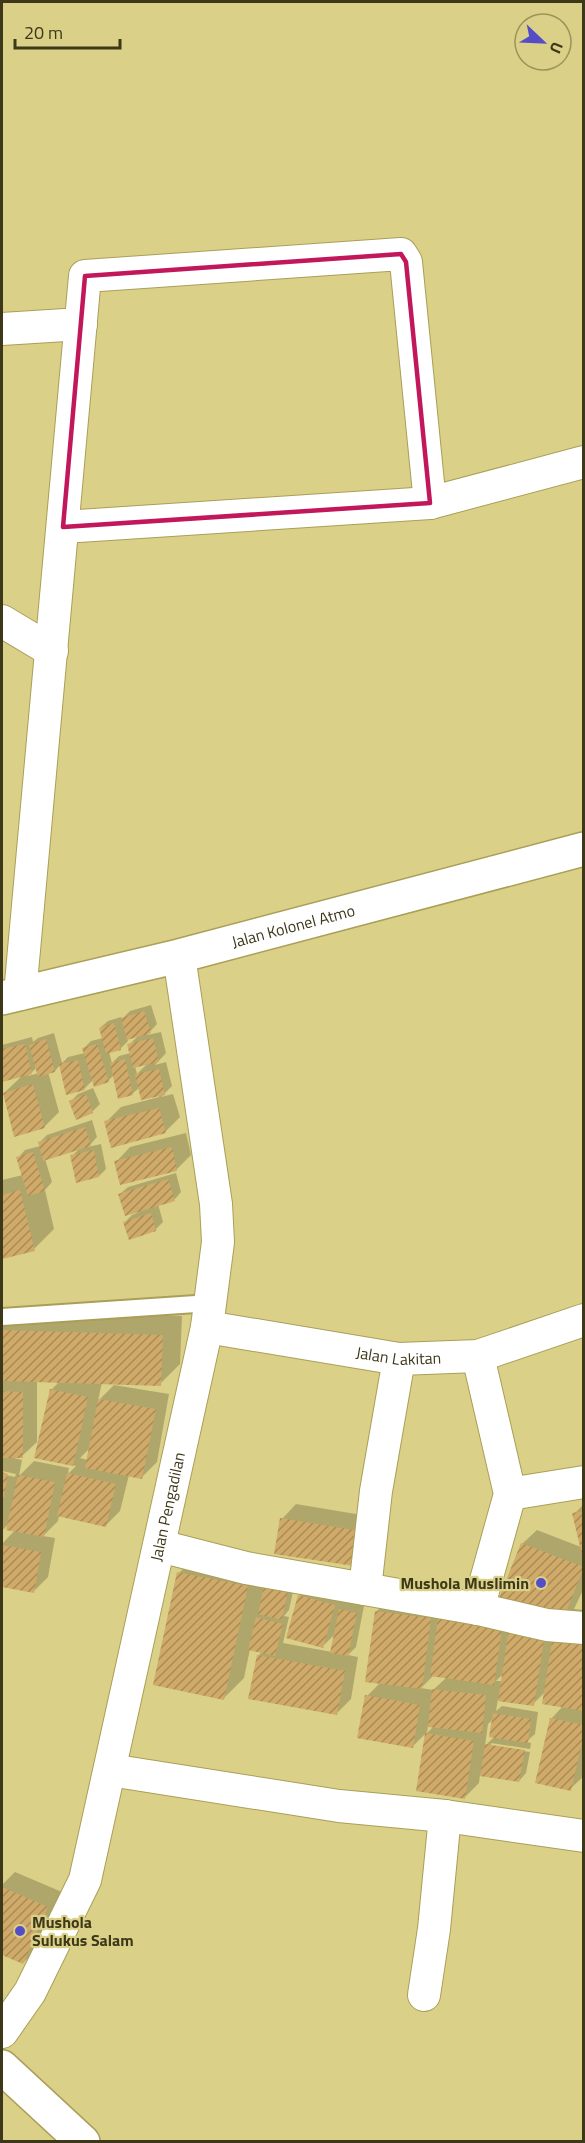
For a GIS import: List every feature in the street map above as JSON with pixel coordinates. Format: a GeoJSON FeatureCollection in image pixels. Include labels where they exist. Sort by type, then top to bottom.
{"type":"FeatureCollection","features":[{"type":"Feature","properties":{"kind":"main road","name":"Jalan Kolonel Atmo"},"geometry":{"type":"LineString","coordinates":[[11,996],[179,956],[584,849]]}},
{"type":"Feature","properties":{"kind":"main road"},"geometry":{"type":"LineString","coordinates":[[2,2067],[83,2142]]}},
{"type":"Feature","properties":{"kind":"street"},"geometry":{"type":"LineString","coordinates":[[11,996],[52,651],[86,275],[401,254],[406,262],[430,502]]}},
{"type":"Feature","properties":{"kind":"street"},"geometry":{"type":"LineString","coordinates":[[2,329],[81,324]]}},
{"type":"Feature","properties":{"kind":"street"},"geometry":{"type":"LineString","coordinates":[[63,527],[430,502],[584,462]]}},
{"type":"Feature","properties":{"kind":"street"},"geometry":{"type":"LineString","coordinates":[[2,621],[52,651]]}},
{"type":"Feature","properties":{"kind":"street","name":"Jalan Pengadilan"},"geometry":{"type":"LineString","coordinates":[[2,2032],[30,1992],[85,1880],[209,1315],[218,1242],[216,1204],[179,956]]}},
{"type":"Feature","properties":{"kind":"street","name":"Jalan Lakitan"},"geometry":{"type":"LineString","coordinates":[[209,1315],[399,1359],[477,1356],[584,1320]]}},
{"type":"Feature","properties":{"kind":"street"},"geometry":{"type":"LineString","coordinates":[[477,1356],[510,1494],[478,1609]]}},
{"type":"Feature","properties":{"kind":"street"},"geometry":{"type":"LineString","coordinates":[[365,1589],[376,1491],[399,1359]]}},
{"type":"Feature","properties":{"kind":"street"},"geometry":{"type":"LineString","coordinates":[[510,1494],[584,1482]]}},
{"type":"Feature","properties":{"kind":"street"},"geometry":{"type":"LineString","coordinates":[[160,1546],[246,1568],[478,1609],[547,1625],[584,1628]]}},
{"type":"Feature","properties":{"kind":"street"},"geometry":{"type":"LineString","coordinates":[[110,1770],[339,1806],[445,1816],[584,1836]]}},
{"type":"Feature","properties":{"kind":"street"},"geometry":{"type":"LineString","coordinates":[[424,1995],[434,1929],[445,1816]]}},
{"type":"Feature","properties":{"kind":"lane"},"geometry":{"type":"LineString","coordinates":[[2,1317],[209,1315]]}},
{"type":"Feature","properties":{"kind":"highlighted area"},"geometry":{"type":"Polygon","coordinates":[[[401,254],[406,262],[430,503],[63,527],[85,276],[401,254]]]}},
{"type":"Feature","properties":{"kind":"building"},"geometry":{"type":"Polygon","coordinates":[[[144,1011],[151,1033],[127,1040],[121,1018],[144,1011]]]}},
{"type":"Feature","properties":{"kind":"building"},"geometry":{"type":"Polygon","coordinates":[[[114,1023],[121,1050],[106,1054],[99,1028],[114,1023]]]}},
{"type":"Feature","properties":{"kind":"building"},"geometry":{"type":"Polygon","coordinates":[[[153,1038],[159,1062],[133,1068],[127,1044],[153,1038]]]}},
{"type":"Feature","properties":{"kind":"building"},"geometry":{"type":"Polygon","coordinates":[[[46,1039],[55,1072],[38,1077],[29,1045],[46,1039]]]}},
{"type":"Feature","properties":{"kind":"building"},"geometry":{"type":"Polygon","coordinates":[[[25,1044],[32,1074],[2,1082],[2,1049],[25,1044]]]}},
{"type":"Feature","properties":{"kind":"building"},"geometry":{"type":"Polygon","coordinates":[[[97,1044],[109,1082],[94,1087],[82,1048],[97,1044]]]}},
{"type":"Feature","properties":{"kind":"building"},"geometry":{"type":"Polygon","coordinates":[[[125,1059],[133,1095],[118,1099],[110,1063],[125,1059]]]}},
{"type":"Feature","properties":{"kind":"building"},"geometry":{"type":"Polygon","coordinates":[[[78,1060],[85,1090],[66,1095],[59,1064],[78,1060]]]}},
{"type":"Feature","properties":{"kind":"building"},"geometry":{"type":"Polygon","coordinates":[[[159,1069],[165,1095],[141,1100],[135,1074],[159,1069]]]}},
{"type":"Feature","properties":{"kind":"building"},"geometry":{"type":"Polygon","coordinates":[[[33,1084],[45,1128],[14,1137],[3,1093],[33,1084]]]}},
{"type":"Feature","properties":{"kind":"building"},"geometry":{"type":"Polygon","coordinates":[[[86,1094],[93,1113],[76,1120],[69,1101],[86,1094]]]}},
{"type":"Feature","properties":{"kind":"building"},"geometry":{"type":"Polygon","coordinates":[[[159,1108],[166,1133],[111,1148],[104,1121],[159,1108]]]}},
{"type":"Feature","properties":{"kind":"building"},"geometry":{"type":"Polygon","coordinates":[[[85,1127],[91,1146],[43,1161],[38,1142],[85,1127]]]}},
{"type":"Feature","properties":{"kind":"building"},"geometry":{"type":"Polygon","coordinates":[[[172,1147],[177,1171],[120,1185],[114,1161],[172,1147]]]}},
{"type":"Feature","properties":{"kind":"building"},"geometry":{"type":"Polygon","coordinates":[[[94,1150],[99,1177],[76,1183],[70,1155],[94,1150]]]}},
{"type":"Feature","properties":{"kind":"building"},"geometry":{"type":"Polygon","coordinates":[[[33,1152],[45,1191],[28,1196],[16,1157],[33,1152]]]}},
{"type":"Feature","properties":{"kind":"building"},"geometry":{"type":"Polygon","coordinates":[[[168,1179],[175,1201],[125,1216],[118,1194],[168,1179]]]}},
{"type":"Feature","properties":{"kind":"building"},"geometry":{"type":"Polygon","coordinates":[[[20,1190],[35,1251],[2,1259],[2,1195],[20,1190]]]}},
{"type":"Feature","properties":{"kind":"building"},"geometry":{"type":"Polygon","coordinates":[[[151,1213],[156,1231],[129,1240],[123,1222],[151,1213]]]}},
{"type":"Feature","properties":{"kind":"building"},"geometry":{"type":"Polygon","coordinates":[[[2,1330],[163,1335],[161,1386],[2,1381],[2,1330]]]}},
{"type":"Feature","properties":{"kind":"building"},"geometry":{"type":"Polygon","coordinates":[[[50,1389],[88,1397],[73,1466],[34,1458],[50,1389]]]}},
{"type":"Feature","properties":{"kind":"building"},"geometry":{"type":"Polygon","coordinates":[[[2,1391],[23,1392],[23,1458],[2,1458],[2,1391]]]}},
{"type":"Feature","properties":{"kind":"building"},"geometry":{"type":"Polygon","coordinates":[[[98,1399],[156,1409],[142,1479],[85,1468],[98,1399]]]}},
{"type":"Feature","properties":{"kind":"building"},"geometry":{"type":"Polygon","coordinates":[[[2,1472],[8,1474],[3,1502],[2,1502],[2,1472]]]}},
{"type":"Feature","properties":{"kind":"building"},"geometry":{"type":"Polygon","coordinates":[[[67,1473],[116,1484],[106,1527],[57,1516],[67,1473]]]}},
{"type":"Feature","properties":{"kind":"building"},"geometry":{"type":"Polygon","coordinates":[[[18,1475],[55,1482],[44,1537],[6,1530],[18,1475]]]}},
{"type":"Feature","properties":{"kind":"building"},"geometry":{"type":"Polygon","coordinates":[[[584,1511],[584,1559],[583,1559],[572,1513],[584,1511]]]}},
{"type":"Feature","properties":{"kind":"building"},"geometry":{"type":"Polygon","coordinates":[[[280,1518],[360,1531],[354,1566],[274,1554],[280,1518]]]}},
{"type":"Feature","properties":{"kind":"building","name":"Mushola Muslimin"},"geometry":{"type":"Polygon","coordinates":[[[521,1543],[584,1567],[562,1623],[499,1598],[521,1543]]]}},
{"type":"Feature","properties":{"kind":"building"},"geometry":{"type":"Polygon","coordinates":[[[2,1545],[41,1552],[34,1593],[2,1587],[2,1545]]]}},
{"type":"Feature","properties":{"kind":"building"},"geometry":{"type":"Polygon","coordinates":[[[177,1572],[248,1586],[224,1700],[153,1685],[177,1572]]]}},
{"type":"Feature","properties":{"kind":"building"},"geometry":{"type":"Polygon","coordinates":[[[265,1580],[289,1585],[282,1620],[258,1614],[265,1580]]]}},
{"type":"Feature","properties":{"kind":"building"},"geometry":{"type":"Polygon","coordinates":[[[298,1595],[335,1605],[323,1648],[286,1638],[298,1595]]]}},
{"type":"Feature","properties":{"kind":"building"},"geometry":{"type":"Polygon","coordinates":[[[339,1609],[357,1613],[348,1656],[330,1653],[339,1609]]]}},
{"type":"Feature","properties":{"kind":"building"},"geometry":{"type":"Polygon","coordinates":[[[375,1611],[431,1618],[422,1689],[365,1682],[375,1611]]]}},
{"type":"Feature","properties":{"kind":"building"},"geometry":{"type":"Polygon","coordinates":[[[256,1617],[283,1624],[275,1656],[248,1650],[256,1617]]]}},
{"type":"Feature","properties":{"kind":"building"},"geometry":{"type":"Polygon","coordinates":[[[438,1618],[502,1627],[494,1685],[430,1676],[438,1618]]]}},
{"type":"Feature","properties":{"kind":"building"},"geometry":{"type":"Polygon","coordinates":[[[509,1627],[545,1633],[534,1706],[498,1701],[509,1627]]]}},
{"type":"Feature","properties":{"kind":"building"},"geometry":{"type":"Polygon","coordinates":[[[554,1628],[584,1633],[584,1711],[542,1704],[554,1628]]]}},
{"type":"Feature","properties":{"kind":"building"},"geometry":{"type":"Polygon","coordinates":[[[257,1655],[345,1671],[337,1715],[248,1699],[257,1655]]]}},
{"type":"Feature","properties":{"kind":"building"},"geometry":{"type":"Polygon","coordinates":[[[432,1689],[486,1695],[482,1733],[428,1727],[432,1689]]]}},
{"type":"Feature","properties":{"kind":"building"},"geometry":{"type":"Polygon","coordinates":[[[365,1695],[420,1705],[413,1748],[357,1738],[365,1695]]]}},
{"type":"Feature","properties":{"kind":"building"},"geometry":{"type":"Polygon","coordinates":[[[493,1713],[531,1719],[528,1743],[489,1737],[493,1713]]]}},
{"type":"Feature","properties":{"kind":"building"},"geometry":{"type":"Polygon","coordinates":[[[550,1718],[584,1725],[571,1791],[535,1783],[550,1718]]]}},
{"type":"Feature","properties":{"kind":"building"},"geometry":{"type":"Polygon","coordinates":[[[425,1733],[474,1741],[465,1799],[416,1791],[425,1733]]]}},
{"type":"Feature","properties":{"kind":"building"},"geometry":{"type":"Polygon","coordinates":[[[485,1744],[525,1750],[519,1782],[480,1776],[485,1744]]]}},
{"type":"Feature","properties":{"kind":"building","name":"Mushola Sulukus Salam"},"geometry":{"type":"Polygon","coordinates":[[[2,1887],[48,1907],[23,1964],[2,1955],[2,1887]]]}},
{"type":"Feature","properties":{"kind":"place","name":"Mushola Muslimin"},"geometry":{"type":"Point","coordinates":[541,1583]}},
{"type":"Feature","properties":{"kind":"place","name":"Mushola Sulukus Salam"},"geometry":{"type":"Point","coordinates":[20,1931]}}]}
